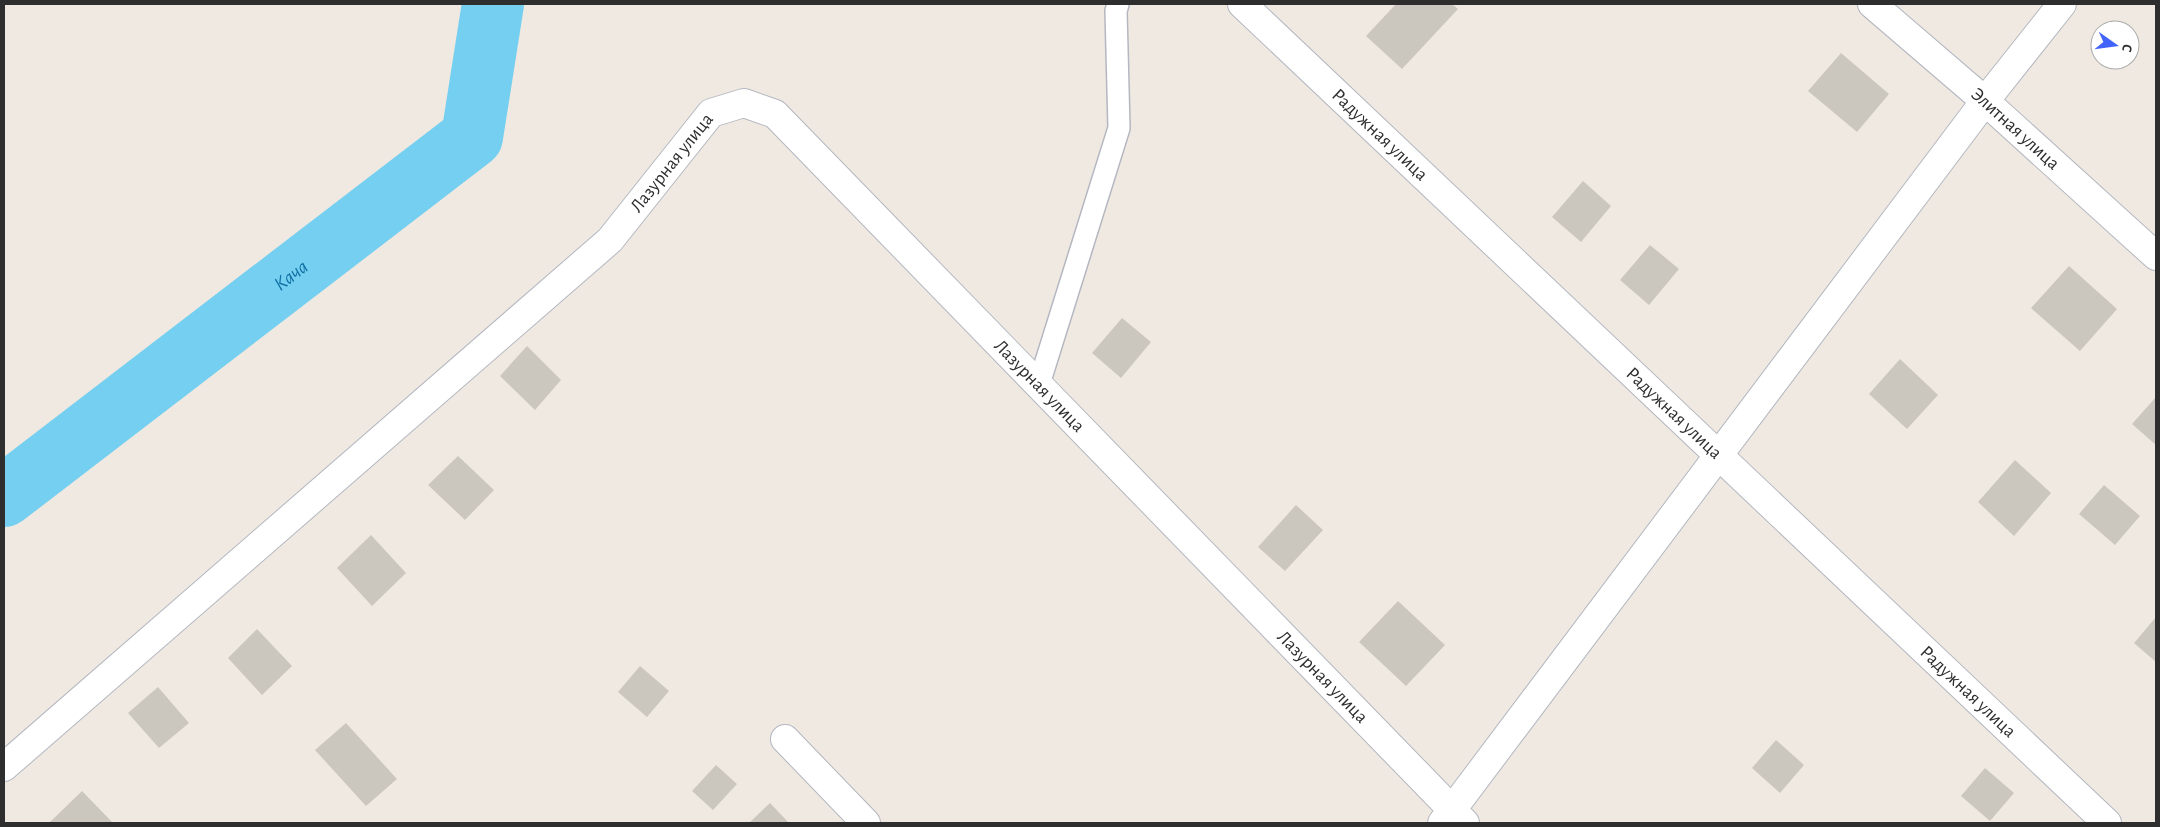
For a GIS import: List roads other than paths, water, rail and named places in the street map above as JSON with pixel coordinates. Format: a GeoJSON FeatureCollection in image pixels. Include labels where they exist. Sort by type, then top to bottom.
{"type":"FeatureCollection","features":[{"type":"Feature","properties":{"kind":"street","name":"Радужная улица"},"geometry":{"type":"LineString","coordinates":[[1242,4],[2107,823]]}},
{"type":"Feature","properties":{"kind":"street","name":"Элитная улица"},"geometry":{"type":"LineString","coordinates":[[1872,4],[1985,101],[2156,256]]}},
{"type":"Feature","properties":{"kind":"street"},"geometry":{"type":"LineString","coordinates":[[1453,819],[1718,456],[1985,101],[2062,4]]}},
{"type":"Feature","properties":{"kind":"street","name":"Лазурная улица"},"geometry":{"type":"LineString","coordinates":[[4,767],[610,240],[711,113],[744,103],[775,114],[1039,384],[1453,819]]}},
{"type":"Feature","properties":{"kind":"street"},"geometry":{"type":"LineString","coordinates":[[785,739],[866,823]]}},
{"type":"Feature","properties":{"kind":"lane"},"geometry":{"type":"LineString","coordinates":[[1039,384],[1119,128],[1116,10],[1118,4]]}},
{"type":"Feature","properties":{"kind":"waterway","name":"Кача"},"geometry":{"type":"LineString","coordinates":[[4,496],[472,137],[493,4]]}}]}
